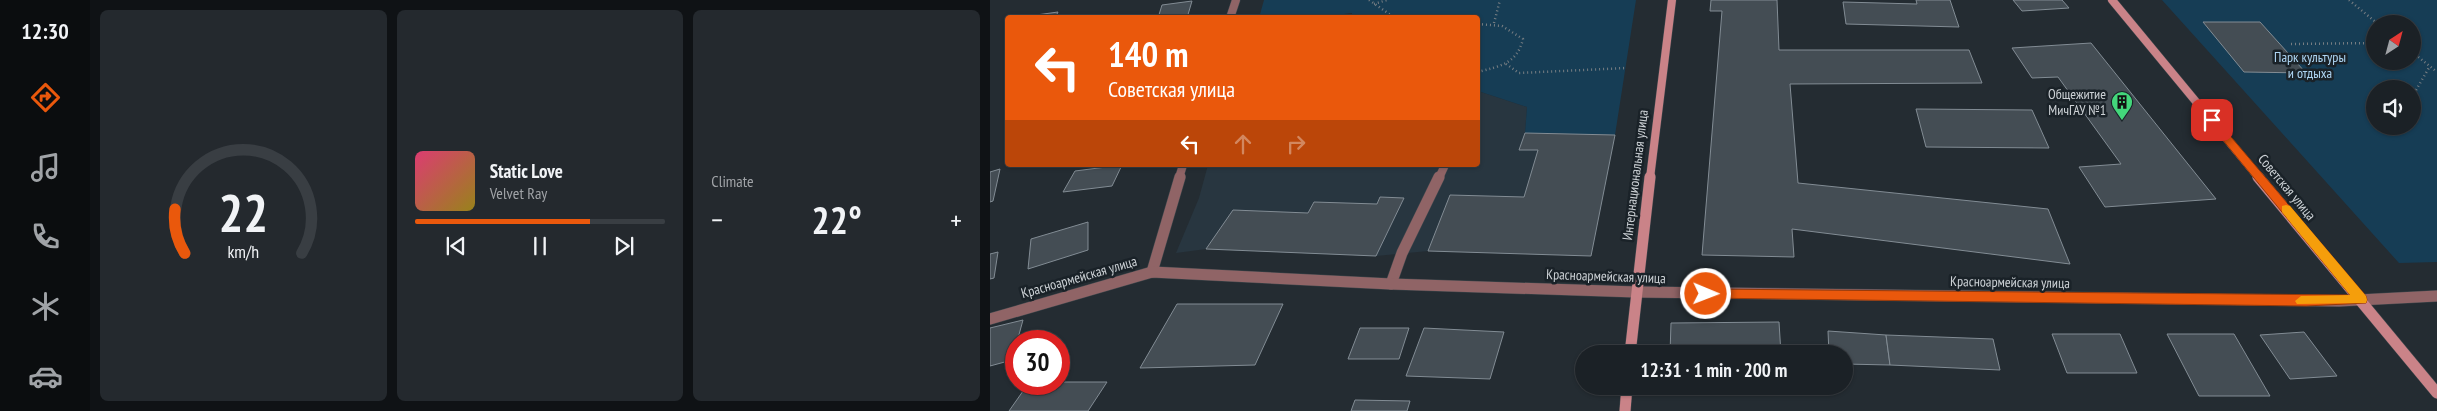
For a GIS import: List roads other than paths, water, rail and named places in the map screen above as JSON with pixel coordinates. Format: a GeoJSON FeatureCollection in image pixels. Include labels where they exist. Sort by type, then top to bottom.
{"type":"FeatureCollection","features":[{"type":"Feature","properties":{"kind":"main road","name":"Интернациональная улица"},"geometry":{"type":"LineString","coordinates":[[1631,345],[1672,0]]}},
{"type":"Feature","properties":{"kind":"main road","name":"Советская улица"},"geometry":{"type":"LineString","coordinates":[[2112,0],[2437,393]]}},
{"type":"Feature","properties":{"kind":"main road"},"geometry":{"type":"LineString","coordinates":[[1625,411],[1626,395]]}},
{"type":"Feature","properties":{"kind":"street"},"geometry":{"type":"LineString","coordinates":[[1231,15],[1236,0]]}},
{"type":"Feature","properties":{"kind":"street"},"geometry":{"type":"LineString","coordinates":[[1152,272],[1182,167]]}},
{"type":"Feature","properties":{"kind":"street"},"geometry":{"type":"LineString","coordinates":[[1391,284],[1402,253],[1444,167]]}},
{"type":"Feature","properties":{"kind":"street","name":"Красноармейская улица"},"geometry":{"type":"LineString","coordinates":[[990,319],[1152,272],[1391,284],[1636,292],[2331,301],[2437,296]]}},
{"type":"Feature","properties":{"kind":"place","name":"Общежитие МичГАУ №1"},"geometry":{"type":"Point","coordinates":[2122,121]}},
{"type":"Feature","properties":{"kind":"park label","name":"Парк культуры и отдыха"},"geometry":{"type":"Point","coordinates":[2310,66]}}]}
